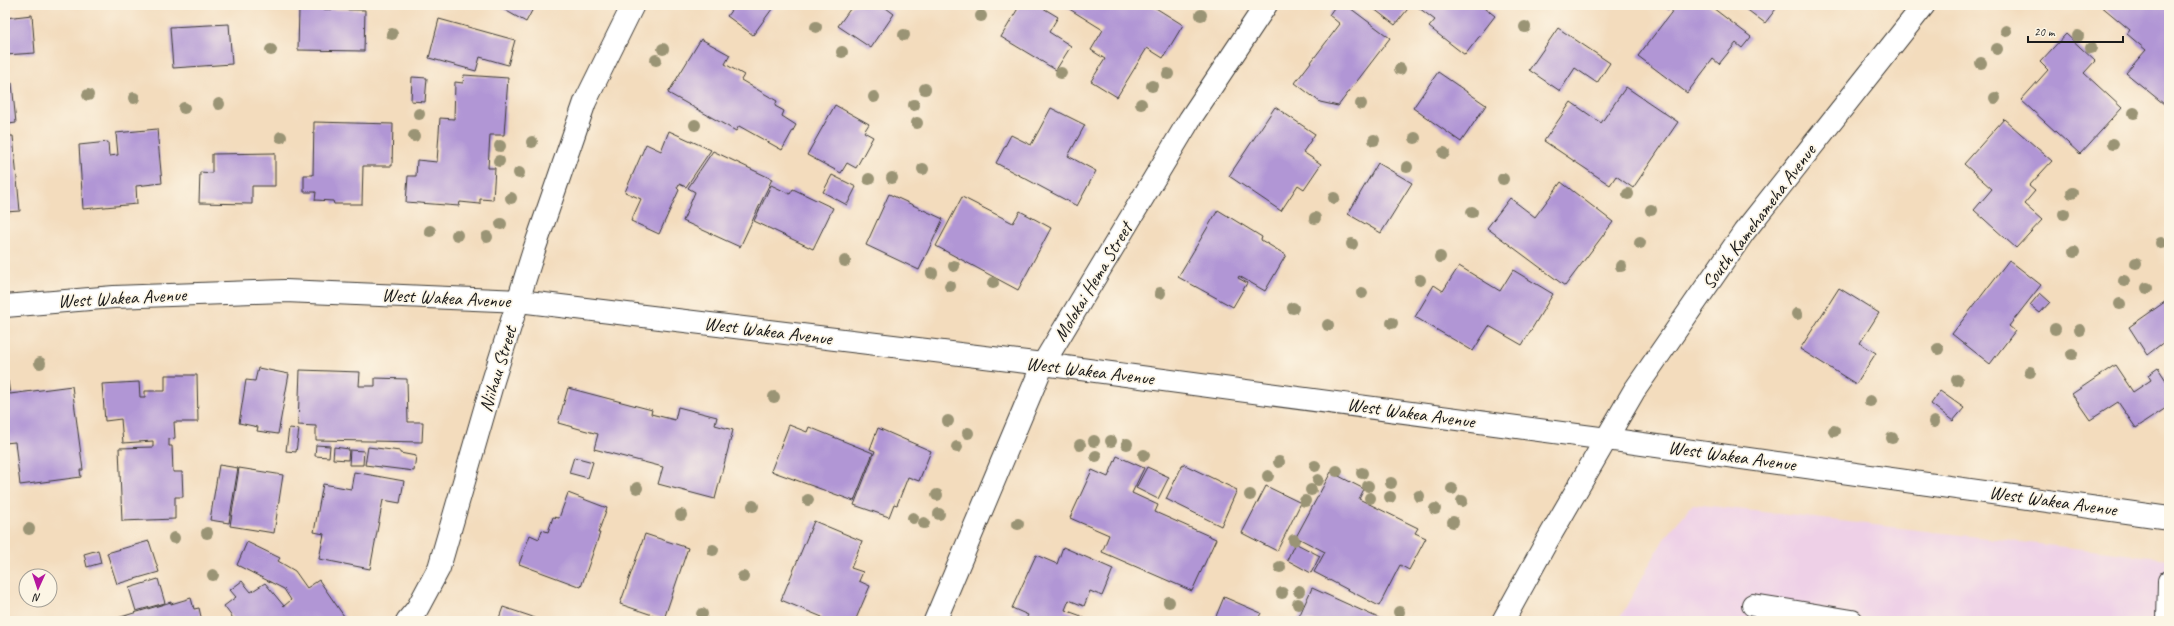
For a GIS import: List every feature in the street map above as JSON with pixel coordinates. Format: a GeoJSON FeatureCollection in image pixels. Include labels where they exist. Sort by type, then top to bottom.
{"type":"FeatureCollection","features":[{"type":"Feature","properties":{"kind":"street","name":"Niihau Street"},"geometry":{"type":"LineString","coordinates":[[407,621],[417,609],[440,568],[493,381],[585,102],[633,5]]}},
{"type":"Feature","properties":{"kind":"street","name":"Molokai Hema Street"},"geometry":{"type":"LineString","coordinates":[[936,621],[1043,364],[1190,118],[1266,5]]}},
{"type":"Feature","properties":{"kind":"street","name":"South Kamehameha Avenue"},"geometry":{"type":"LineString","coordinates":[[1504,621],[1547,541],[1634,391],[1744,232],[1924,5]]}},
{"type":"Feature","properties":{"kind":"street","name":"West Wakea Avenue"},"geometry":{"type":"LineString","coordinates":[[5,306],[114,297],[285,291],[519,301],[1043,364],[1607,439],[2169,518]]}},
{"type":"Feature","properties":{"kind":"street"},"geometry":{"type":"LineString","coordinates":[[2168,621],[2169,581]]}},
{"type":"Feature","properties":{"kind":"street"},"geometry":{"type":"LineString","coordinates":[[1753,605],[1852,621]]}},
{"type":"Feature","properties":{"kind":"shaded area"},"geometry":{"type":"Polygon","coordinates":[[[1693,504],[2169,559],[2169,621],[1618,621],[1665,537],[1693,504]]]}},
{"type":"Feature","properties":{"kind":"building"},"geometry":{"type":"Polygon","coordinates":[[[496,5],[535,5],[526,22],[496,5]]]}},
{"type":"Feature","properties":{"kind":"building"},"geometry":{"type":"Polygon","coordinates":[[[735,5],[775,5],[753,35],[727,16],[735,5]]]}},
{"type":"Feature","properties":{"kind":"building"},"geometry":{"type":"Polygon","coordinates":[[[853,5],[882,5],[894,14],[871,48],[838,26],[853,5]]]}},
{"type":"Feature","properties":{"kind":"building"},"geometry":{"type":"Polygon","coordinates":[[[1020,5],[1038,5],[1058,17],[1049,32],[1071,46],[1056,70],[1001,37],[1020,5]]]}},
{"type":"Feature","properties":{"kind":"building"},"geometry":{"type":"Polygon","coordinates":[[[1063,5],[1151,5],[1183,25],[1163,58],[1147,48],[1117,97],[1091,81],[1105,59],[1091,50],[1103,30],[1063,5]]]}},
{"type":"Feature","properties":{"kind":"building"},"geometry":{"type":"Polygon","coordinates":[[[1336,5],[1346,5],[1390,38],[1338,106],[1320,102],[1295,83],[1340,24],[1329,15],[1336,5]]]}},
{"type":"Feature","properties":{"kind":"building"},"geometry":{"type":"Polygon","coordinates":[[[1369,5],[1411,5],[1395,25],[1369,5]]]}},
{"type":"Feature","properties":{"kind":"building"},"geometry":{"type":"Polygon","coordinates":[[[1415,5],[1481,5],[1495,16],[1465,55],[1429,27],[1435,20],[1415,5]]]}},
{"type":"Feature","properties":{"kind":"building"},"geometry":{"type":"Polygon","coordinates":[[[1662,5],[1673,5],[1669,10],[1662,5]]]}},
{"type":"Feature","properties":{"kind":"building"},"geometry":{"type":"Polygon","coordinates":[[[1677,5],[1709,5],[1751,37],[1742,48],[1736,43],[1719,64],[1713,59],[1687,93],[1638,56],[1677,5]]]}},
{"type":"Feature","properties":{"kind":"building"},"geometry":{"type":"Polygon","coordinates":[[[1741,5],[1779,5],[1765,23],[1741,5]]]}},
{"type":"Feature","properties":{"kind":"building"},"geometry":{"type":"Polygon","coordinates":[[[2100,5],[2169,5],[2169,98],[2164,104],[2126,73],[2146,50],[2127,34],[2130,30],[2100,5]]]}},
{"type":"Feature","properties":{"kind":"building"},"geometry":{"type":"Polygon","coordinates":[[[299,9],[365,10],[364,51],[298,50],[299,9]]]}},
{"type":"Feature","properties":{"kind":"building"},"geometry":{"type":"Polygon","coordinates":[[[32,15],[35,53],[5,55],[5,18],[32,15]]]}},
{"type":"Feature","properties":{"kind":"building"},"geometry":{"type":"Polygon","coordinates":[[[439,19],[515,40],[508,65],[480,57],[476,71],[429,58],[439,19]]]}},
{"type":"Feature","properties":{"kind":"building"},"geometry":{"type":"Polygon","coordinates":[[[229,24],[232,64],[173,68],[170,27],[229,24]]]}},
{"type":"Feature","properties":{"kind":"building"},"geometry":{"type":"Polygon","coordinates":[[[1558,28],[1610,63],[1597,83],[1575,68],[1560,91],[1529,70],[1558,28]]]}},
{"type":"Feature","properties":{"kind":"building"},"geometry":{"type":"Polygon","coordinates":[[[2066,34],[2095,61],[2084,73],[2122,108],[2080,154],[2021,100],[2048,70],[2040,62],[2066,34]]]}},
{"type":"Feature","properties":{"kind":"building"},"geometry":{"type":"Polygon","coordinates":[[[701,39],[730,55],[725,64],[744,75],[741,80],[777,101],[775,106],[784,111],[782,116],[796,125],[782,150],[739,126],[736,131],[668,93],[701,39]]]}},
{"type":"Feature","properties":{"kind":"building"},"geometry":{"type":"Polygon","coordinates":[[[1438,72],[1486,105],[1461,142],[1413,108],[1438,72]]]}},
{"type":"Feature","properties":{"kind":"building"},"geometry":{"type":"Polygon","coordinates":[[[464,75],[508,78],[504,135],[490,135],[488,168],[495,168],[493,200],[480,199],[480,204],[460,202],[459,206],[406,202],[408,176],[416,176],[417,160],[437,162],[440,118],[454,119],[455,82],[463,83],[464,75]]]}},
{"type":"Feature","properties":{"kind":"building"},"geometry":{"type":"Polygon","coordinates":[[[412,77],[427,78],[425,102],[411,101],[412,77]]]}},
{"type":"Feature","properties":{"kind":"building"},"geometry":{"type":"Polygon","coordinates":[[[12,83],[16,123],[9,124],[10,136],[13,136],[20,211],[5,212],[5,84],[12,83]]]}},
{"type":"Feature","properties":{"kind":"building"},"geometry":{"type":"Polygon","coordinates":[[[1626,87],[1678,122],[1633,188],[1616,176],[1610,185],[1544,141],[1571,102],[1601,123],[1626,87]]]}},
{"type":"Feature","properties":{"kind":"building"},"geometry":{"type":"Polygon","coordinates":[[[835,105],[869,124],[864,132],[873,137],[856,168],[847,163],[841,173],[807,155],[835,105]]]}},
{"type":"Feature","properties":{"kind":"building"},"geometry":{"type":"Polygon","coordinates":[[[1275,107],[1315,134],[1303,152],[1321,164],[1304,189],[1298,185],[1281,211],[1229,176],[1275,107]]]}},
{"type":"Feature","properties":{"kind":"building"},"geometry":{"type":"Polygon","coordinates":[[[1051,108],[1085,125],[1068,156],[1096,171],[1077,206],[996,163],[1011,135],[1031,145],[1051,108]]]}},
{"type":"Feature","properties":{"kind":"building"},"geometry":{"type":"Polygon","coordinates":[[[2004,119],[2052,161],[2029,186],[2035,191],[2024,204],[2042,220],[2016,248],[1974,210],[1992,189],[1964,164],[2004,119]]]}},
{"type":"Feature","properties":{"kind":"building"},"geometry":{"type":"Polygon","coordinates":[[[314,122],[393,124],[392,166],[363,166],[362,204],[334,204],[333,201],[315,200],[316,192],[304,192],[304,175],[313,175],[314,122]]]}},
{"type":"Feature","properties":{"kind":"building"},"geometry":{"type":"Polygon","coordinates":[[[157,129],[162,183],[136,186],[137,204],[83,209],[79,145],[108,142],[109,156],[118,155],[116,133],[157,129]]]}},
{"type":"Feature","properties":{"kind":"building"},"geometry":{"type":"Polygon","coordinates":[[[669,131],[711,150],[686,187],[679,184],[677,188],[679,190],[659,234],[631,221],[641,199],[625,192],[646,144],[661,151],[669,131]]]}},
{"type":"Feature","properties":{"kind":"building"},"geometry":{"type":"Polygon","coordinates":[[[713,151],[772,179],[740,247],[683,221],[695,192],[688,188],[713,151]]]}},
{"type":"Feature","properties":{"kind":"building"},"geometry":{"type":"Polygon","coordinates":[[[275,153],[275,186],[252,186],[252,204],[199,203],[200,172],[212,173],[212,154],[275,153]]]}},
{"type":"Feature","properties":{"kind":"building"},"geometry":{"type":"Polygon","coordinates":[[[1378,163],[1412,183],[1381,233],[1348,214],[1378,163]]]}},
{"type":"Feature","properties":{"kind":"building"},"geometry":{"type":"Polygon","coordinates":[[[832,175],[856,187],[847,205],[823,192],[832,175]]]}},
{"type":"Feature","properties":{"kind":"building"},"geometry":{"type":"Polygon","coordinates":[[[1561,182],[1613,222],[1565,286],[1487,228],[1510,198],[1535,217],[1561,182]]]}},
{"type":"Feature","properties":{"kind":"building"},"geometry":{"type":"Polygon","coordinates":[[[771,185],[790,194],[793,189],[833,208],[813,249],[754,221],[771,185]]]}},
{"type":"Feature","properties":{"kind":"building"},"geometry":{"type":"Polygon","coordinates":[[[889,194],[943,219],[919,270],[866,245],[889,194]]]}},
{"type":"Feature","properties":{"kind":"building"},"geometry":{"type":"Polygon","coordinates":[[[962,197],[1013,223],[1020,211],[1051,228],[1018,290],[936,246],[962,197]]]}},
{"type":"Feature","properties":{"kind":"building"},"geometry":{"type":"Polygon","coordinates":[[[1218,210],[1262,237],[1261,240],[1286,255],[1265,291],[1239,276],[1238,278],[1247,283],[1233,307],[1178,277],[1218,210]]]}},
{"type":"Feature","properties":{"kind":"building"},"geometry":{"type":"Polygon","coordinates":[[[2009,260],[2041,285],[2009,326],[2015,331],[1990,364],[1952,334],[2009,260]]]}},
{"type":"Feature","properties":{"kind":"building"},"geometry":{"type":"Polygon","coordinates":[[[1459,266],[1500,291],[1513,270],[1553,294],[1522,345],[1489,326],[1473,351],[1415,317],[1434,285],[1443,291],[1459,266]]]}},
{"type":"Feature","properties":{"kind":"building"},"geometry":{"type":"Polygon","coordinates":[[[1839,288],[1879,313],[1860,343],[1876,353],[1856,384],[1800,349],[1839,288]]]}},
{"type":"Feature","properties":{"kind":"building"},"geometry":{"type":"Polygon","coordinates":[[[2040,293],[2050,302],[2040,313],[2030,305],[2040,293]]]}},
{"type":"Feature","properties":{"kind":"building"},"geometry":{"type":"Polygon","coordinates":[[[2169,299],[2169,338],[2147,355],[2129,327],[2169,299]]]}},
{"type":"Feature","properties":{"kind":"building"},"geometry":{"type":"Polygon","coordinates":[[[2115,365],[2133,392],[2151,380],[2148,375],[2158,368],[2169,385],[2169,413],[2166,408],[2136,428],[2118,402],[2090,420],[2072,394],[2115,365]]]}},
{"type":"Feature","properties":{"kind":"building"},"geometry":{"type":"Polygon","coordinates":[[[258,368],[289,374],[278,434],[257,431],[258,427],[239,423],[246,380],[255,381],[258,368]]]}},
{"type":"Feature","properties":{"kind":"building"},"geometry":{"type":"Polygon","coordinates":[[[300,370],[360,372],[359,386],[375,386],[375,378],[407,379],[408,422],[423,422],[422,442],[316,440],[316,426],[298,425],[300,370]]]}},
{"type":"Feature","properties":{"kind":"building"},"geometry":{"type":"Polygon","coordinates":[[[165,375],[197,375],[198,422],[174,422],[175,438],[169,439],[169,446],[172,446],[173,472],[182,472],[183,497],[175,497],[175,519],[122,521],[119,448],[153,447],[153,441],[123,443],[121,419],[105,421],[102,384],[139,382],[140,397],[145,397],[145,391],[165,391],[165,375]]]}},
{"type":"Feature","properties":{"kind":"building"},"geometry":{"type":"Polygon","coordinates":[[[5,381],[8,381],[10,394],[72,386],[83,470],[80,470],[81,477],[20,485],[15,442],[5,443],[5,381]]]}},
{"type":"Feature","properties":{"kind":"building"},"geometry":{"type":"Polygon","coordinates":[[[568,388],[652,410],[651,414],[675,420],[678,407],[717,417],[715,425],[733,430],[715,499],[658,484],[663,467],[594,449],[598,434],[558,423],[568,388]]]}},
{"type":"Feature","properties":{"kind":"building"},"geometry":{"type":"Polygon","coordinates":[[[1940,391],[1964,408],[1953,421],[1931,404],[1940,391]]]}},
{"type":"Feature","properties":{"kind":"building"},"geometry":{"type":"Polygon","coordinates":[[[789,425],[807,432],[809,427],[873,453],[854,501],[771,471],[789,425]]]}},
{"type":"Feature","properties":{"kind":"building"},"geometry":{"type":"Polygon","coordinates":[[[289,428],[299,429],[296,452],[286,451],[289,428]]]}},
{"type":"Feature","properties":{"kind":"building"},"geometry":{"type":"Polygon","coordinates":[[[878,428],[931,451],[919,481],[908,477],[897,505],[894,504],[889,517],[854,505],[875,451],[870,449],[878,428]]]}},
{"type":"Feature","properties":{"kind":"building"},"geometry":{"type":"Polygon","coordinates":[[[316,445],[330,446],[329,457],[315,456],[316,445]]]}},
{"type":"Feature","properties":{"kind":"building"},"geometry":{"type":"Polygon","coordinates":[[[334,447],[349,449],[348,460],[333,459],[334,447]]]}},
{"type":"Feature","properties":{"kind":"building"},"geometry":{"type":"Polygon","coordinates":[[[368,447],[400,451],[400,453],[416,456],[414,471],[365,465],[368,447]]]}},
{"type":"Feature","properties":{"kind":"building"},"geometry":{"type":"Polygon","coordinates":[[[350,450],[364,451],[363,465],[349,465],[350,450]]]}},
{"type":"Feature","properties":{"kind":"building"},"geometry":{"type":"Polygon","coordinates":[[[1117,456],[1144,468],[1132,493],[1158,505],[1155,512],[1216,539],[1192,591],[1102,552],[1109,535],[1070,518],[1092,470],[1108,477],[1117,456]]]}},
{"type":"Feature","properties":{"kind":"building"},"geometry":{"type":"Polygon","coordinates":[[[574,457],[593,462],[588,478],[569,473],[574,457]]]}},
{"type":"Feature","properties":{"kind":"building"},"geometry":{"type":"Polygon","coordinates":[[[1183,464],[1237,490],[1221,526],[1166,499],[1183,464]]]}},
{"type":"Feature","properties":{"kind":"building"},"geometry":{"type":"Polygon","coordinates":[[[219,465],[238,468],[229,523],[210,520],[219,465]]]}},
{"type":"Feature","properties":{"kind":"building"},"geometry":{"type":"Polygon","coordinates":[[[1147,467],[1169,477],[1158,499],[1136,488],[1147,467]]]}},
{"type":"Feature","properties":{"kind":"building"},"geometry":{"type":"Polygon","coordinates":[[[239,468],[283,475],[274,533],[230,526],[239,468]]]}},
{"type":"Feature","properties":{"kind":"building"},"geometry":{"type":"Polygon","coordinates":[[[354,472],[404,481],[400,503],[383,500],[370,569],[319,559],[324,534],[314,532],[323,484],[351,489],[354,472]]]}},
{"type":"Feature","properties":{"kind":"building"},"geometry":{"type":"Polygon","coordinates":[[[1331,472],[1364,489],[1359,499],[1418,528],[1415,533],[1426,538],[1409,570],[1400,565],[1379,606],[1314,572],[1325,552],[1296,537],[1331,472]]]}},
{"type":"Feature","properties":{"kind":"building"},"geometry":{"type":"Polygon","coordinates":[[[1266,486],[1301,503],[1277,551],[1242,533],[1266,486]]]}},
{"type":"Feature","properties":{"kind":"building"},"geometry":{"type":"Polygon","coordinates":[[[568,493],[607,508],[581,587],[519,564],[530,535],[539,539],[542,530],[548,532],[553,517],[559,518],[568,493]]]}},
{"type":"Feature","properties":{"kind":"building"},"geometry":{"type":"Polygon","coordinates":[[[814,521],[862,541],[851,568],[863,572],[859,581],[870,586],[855,621],[820,621],[822,617],[781,600],[814,521]]]}},
{"type":"Feature","properties":{"kind":"building"},"geometry":{"type":"Polygon","coordinates":[[[645,534],[688,548],[664,619],[620,604],[645,534]]]}},
{"type":"Feature","properties":{"kind":"building"},"geometry":{"type":"Polygon","coordinates":[[[149,541],[159,572],[117,584],[107,553],[149,541]]]}},
{"type":"Feature","properties":{"kind":"building"},"geometry":{"type":"Polygon","coordinates":[[[247,542],[280,558],[278,561],[295,571],[307,588],[319,580],[346,619],[235,621],[224,606],[236,597],[230,590],[242,581],[251,592],[265,583],[284,606],[291,600],[284,589],[237,565],[247,542]]]}},
{"type":"Feature","properties":{"kind":"building"},"geometry":{"type":"Polygon","coordinates":[[[1295,543],[1320,556],[1311,573],[1287,560],[1295,543]]]}},
{"type":"Feature","properties":{"kind":"building"},"geometry":{"type":"Polygon","coordinates":[[[1063,547],[1113,569],[1102,596],[1090,591],[1084,606],[1069,600],[1065,610],[1084,617],[1082,621],[1025,621],[1028,615],[1012,608],[1036,555],[1057,564],[1063,547]]]}},
{"type":"Feature","properties":{"kind":"building"},"geometry":{"type":"Polygon","coordinates":[[[98,550],[101,563],[87,567],[84,554],[98,550]]]}},
{"type":"Feature","properties":{"kind":"building"},"geometry":{"type":"Polygon","coordinates":[[[158,579],[165,603],[136,611],[129,588],[158,579]]]}},
{"type":"Feature","properties":{"kind":"building"},"geometry":{"type":"Polygon","coordinates":[[[1312,588],[1385,621],[1297,621],[1312,588]]]}},
{"type":"Feature","properties":{"kind":"building"},"geometry":{"type":"Polygon","coordinates":[[[1224,597],[1261,613],[1257,621],[1214,621],[1224,597]]]}},
{"type":"Feature","properties":{"kind":"building"},"geometry":{"type":"Polygon","coordinates":[[[191,598],[194,609],[199,608],[202,621],[114,619],[171,602],[171,604],[191,598]]]}},
{"type":"Feature","properties":{"kind":"building"},"geometry":{"type":"Polygon","coordinates":[[[503,607],[530,616],[542,621],[498,621],[503,607]]]}}]}
